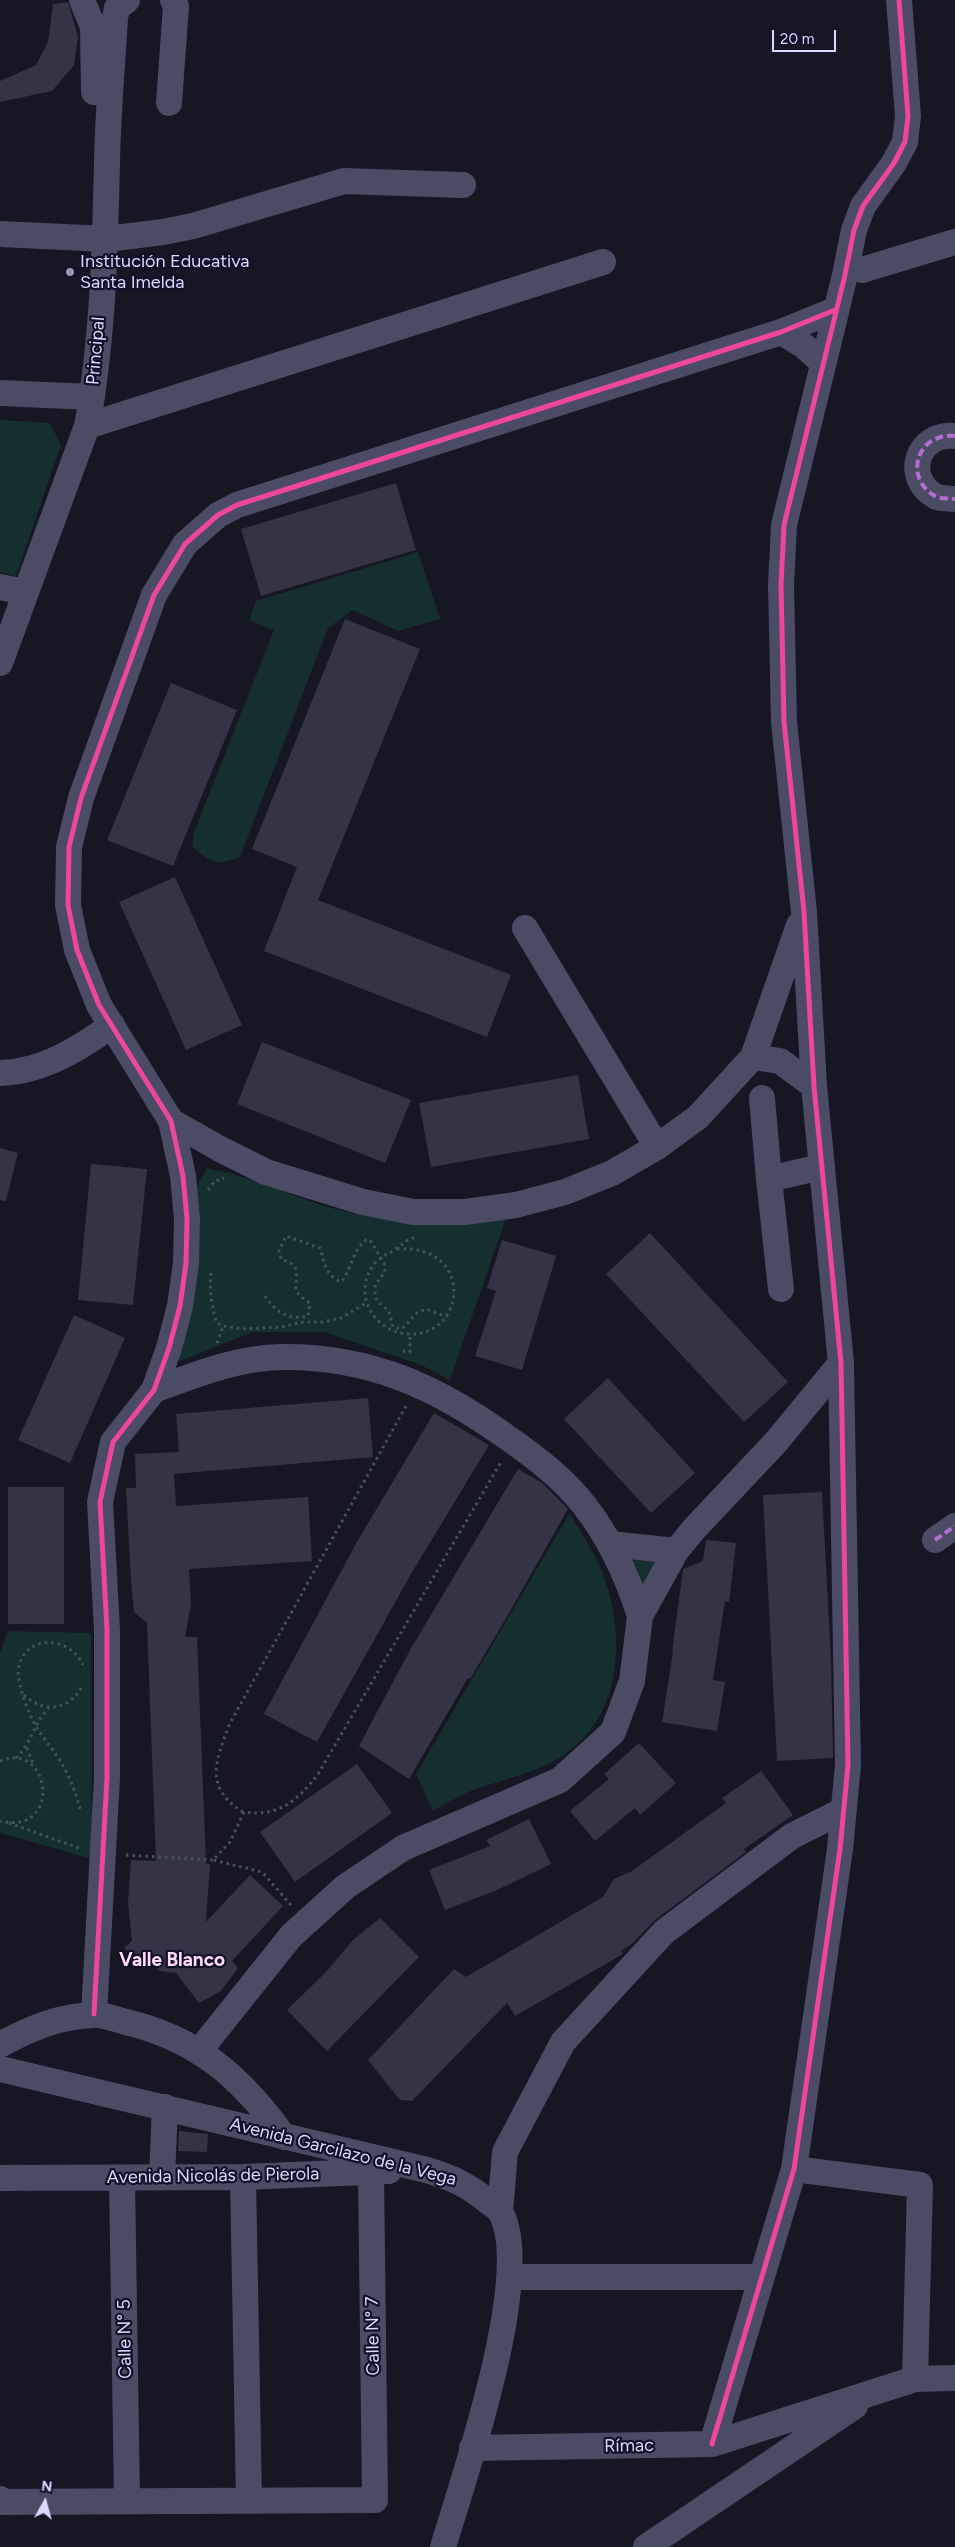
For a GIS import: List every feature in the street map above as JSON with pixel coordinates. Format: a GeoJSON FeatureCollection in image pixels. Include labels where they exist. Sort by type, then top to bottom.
{"type":"FeatureCollection","features":[{"type":"Feature","properties":{"kind":"street"},"geometry":{"type":"LineString","coordinates":[[82,0],[93,27],[93,139],[107,161]]}},
{"type":"Feature","properties":{"kind":"street","name":"Principal"},"geometry":{"type":"LineString","coordinates":[[0,663],[87,426],[92,397],[107,239],[107,161],[115,18],[117,8],[127,0]]}},
{"type":"Feature","properties":{"kind":"street"},"geometry":{"type":"LineString","coordinates":[[168,103],[176,6],[173,0]]}},
{"type":"Feature","properties":{"kind":"street"},"geometry":{"type":"LineString","coordinates":[[712,2444],[794,2169],[844,1810],[848,1765],[841,1362],[814,1086],[804,912],[784,722],[781,585],[784,525],[822,362],[845,275],[854,230],[863,206],[894,163],[905,142],[908,116],[899,0]]}},
{"type":"Feature","properties":{"kind":"street"},"geometry":{"type":"LineString","coordinates":[[0,234],[107,239],[193,226],[344,181],[463,185]]}},
{"type":"Feature","properties":{"kind":"street"},"geometry":{"type":"LineString","coordinates":[[862,270],[955,242]]}},
{"type":"Feature","properties":{"kind":"street"},"geometry":{"type":"LineString","coordinates":[[87,426],[603,262]]}},
{"type":"Feature","properties":{"kind":"street"},"geometry":{"type":"LineString","coordinates":[[94,2014],[108,1778],[107,1630],[100,1502],[113,1442],[154,1390],[169,1348],[180,1306],[186,1263],[187,1219],[183,1176],[171,1120],[112,1025],[86,978],[76,950],[68,905],[69,847],[81,798],[154,595],[185,544],[218,515],[237,505],[272,492],[781,332],[835,310]]}},
{"type":"Feature","properties":{"kind":"street"},"geometry":{"type":"LineString","coordinates":[[781,332],[804,346],[822,362]]}},
{"type":"Feature","properties":{"kind":"street"},"geometry":{"type":"LineString","coordinates":[[0,392],[92,397]]}},
{"type":"Feature","properties":{"kind":"street"},"geometry":{"type":"LineString","coordinates":[[955,436],[943,435],[925,445],[917,463],[921,483],[936,497],[955,499]]}},
{"type":"Feature","properties":{"kind":"street"},"geometry":{"type":"LineString","coordinates":[[0,587],[25,592]]}},
{"type":"Feature","properties":{"kind":"street"},"geometry":{"type":"LineString","coordinates":[[171,1120],[220,1149],[266,1172],[363,1202],[413,1212],[465,1212],[516,1205],[565,1192],[605,1176],[657,1147],[698,1117],[753,1057],[804,912]]}},
{"type":"Feature","properties":{"kind":"street"},"geometry":{"type":"LineString","coordinates":[[525,928],[657,1147]]}},
{"type":"Feature","properties":{"kind":"street"},"geometry":{"type":"LineString","coordinates":[[0,1073],[44,1064],[80,1048],[112,1025]]}},
{"type":"Feature","properties":{"kind":"street"},"geometry":{"type":"LineString","coordinates":[[753,1057],[780,1061],[814,1086]]}},
{"type":"Feature","properties":{"kind":"street"},"geometry":{"type":"LineString","coordinates":[[762,1098],[781,1289]]}},
{"type":"Feature","properties":{"kind":"street"},"geometry":{"type":"LineString","coordinates":[[183,1176],[220,1149]]}},
{"type":"Feature","properties":{"kind":"street"},"geometry":{"type":"LineString","coordinates":[[770,1179],[822,1166]]}},
{"type":"Feature","properties":{"kind":"street"},"geometry":{"type":"LineString","coordinates":[[154,1390],[219,1366],[280,1357],[353,1363],[418,1383],[470,1411],[515,1443],[562,1481],[584,1505],[610,1544],[624,1572],[640,1616]]}},
{"type":"Feature","properties":{"kind":"street"},"geometry":{"type":"LineString","coordinates":[[200,2050],[291,1936],[345,1887],[403,1848],[560,1780],[612,1732],[632,1680],[640,1616],[676,1551],[694,1528],[776,1442],[841,1362]]}},
{"type":"Feature","properties":{"kind":"street"},"geometry":{"type":"LineString","coordinates":[[610,1544],[676,1551]]}},
{"type":"Feature","properties":{"kind":"street"},"geometry":{"type":"LineString","coordinates":[[443,2547],[472,2448],[502,2332],[510,2277],[510,2245],[500,2212],[505,2152],[563,2042],[664,1932],[792,1836],[844,1810]]}},
{"type":"Feature","properties":{"kind":"street"},"geometry":{"type":"LineString","coordinates":[[0,2045],[18,2035],[54,2021],[94,2014],[149,2027],[200,2050],[232,2075],[265,2110],[284,2137]]}},
{"type":"Feature","properties":{"kind":"street","name":"Avenida Garcilazo de la Vega"},"geometry":{"type":"LineString","coordinates":[[0,2069],[427,2170],[468,2185],[500,2212]]}},
{"type":"Feature","properties":{"kind":"street"},"geometry":{"type":"LineString","coordinates":[[162,2177],[165,2107]]}},
{"type":"Feature","properties":{"kind":"street"},"geometry":{"type":"LineString","coordinates":[[794,2169],[920,2185],[915,2379]]}},
{"type":"Feature","properties":{"kind":"street","name":"Avenida Nicolás de Pierola"},"geometry":{"type":"LineString","coordinates":[[0,2178],[243,2178],[427,2170]]}},
{"type":"Feature","properties":{"kind":"street","name":"Calle N° 7"},"geometry":{"type":"LineString","coordinates":[[249,2501],[375,2500],[371,2172]]}},
{"type":"Feature","properties":{"kind":"street","name":"Calle N° 5"},"geometry":{"type":"LineString","coordinates":[[122,2178],[127,2501]]}},
{"type":"Feature","properties":{"kind":"street"},"geometry":{"type":"LineString","coordinates":[[0,2499],[0,2502],[249,2501],[243,2178]]}},
{"type":"Feature","properties":{"kind":"street"},"geometry":{"type":"LineString","coordinates":[[510,2277],[761,2277]]}},
{"type":"Feature","properties":{"kind":"street","name":"Rímac"},"geometry":{"type":"LineString","coordinates":[[472,2448],[712,2444],[915,2379],[955,2378]]}},
{"type":"Feature","properties":{"kind":"street","name":"Rímac"},"geometry":{"type":"LineString","coordinates":[[646,2547],[880,2389]]}},
{"type":"Feature","properties":{"kind":"path"},"geometry":{"type":"LineString","coordinates":[[206,1195],[215,1181],[226,1177]]}},
{"type":"Feature","properties":{"kind":"path"},"geometry":{"type":"LineString","coordinates":[[265,1296],[272,1307],[282,1314],[308,1316],[310,1303],[302,1298],[297,1291],[294,1283],[294,1265],[280,1259],[280,1251],[286,1236],[320,1248],[327,1271],[332,1278],[341,1282],[351,1265],[355,1251],[366,1240],[370,1240],[381,1257],[385,1272],[375,1285],[375,1294],[377,1301],[389,1311],[393,1327],[402,1329],[417,1313],[426,1310],[447,1317]]}},
{"type":"Feature","properties":{"kind":"path"},"geometry":{"type":"LineString","coordinates":[[412,1248],[428,1251],[441,1260],[450,1272],[454,1287],[453,1303],[447,1317],[436,1328],[410,1334],[394,1332],[382,1325],[372,1315],[366,1303],[364,1289],[367,1276],[381,1257],[396,1249],[412,1248]]}},
{"type":"Feature","properties":{"kind":"path"},"geometry":{"type":"LineString","coordinates":[[211,1270],[209,1288],[216,1322],[223,1326],[261,1329],[303,1322],[322,1322],[341,1318],[366,1303]]}},
{"type":"Feature","properties":{"kind":"path"},"geometry":{"type":"LineString","coordinates":[[217,1342],[223,1326]]}},
{"type":"Feature","properties":{"kind":"path"},"geometry":{"type":"LineString","coordinates":[[399,1350],[410,1352],[410,1334]]}},
{"type":"Feature","properties":{"kind":"path"},"geometry":{"type":"LineString","coordinates":[[208,1346],[223,1340]]}},
{"type":"Feature","properties":{"kind":"path"},"geometry":{"type":"LineString","coordinates":[[418,1383],[230,1723],[218,1756],[215,1771],[220,1791],[230,1803],[244,1812],[262,1814],[283,1807],[301,1795],[318,1774],[491,1475],[515,1443]]}},
{"type":"Feature","properties":{"kind":"path"},"geometry":{"type":"LineString","coordinates":[[81,1817],[74,1788],[62,1764],[37,1727],[19,1686],[19,1665],[23,1656],[39,1644],[49,1642],[69,1647],[77,1654],[83,1669]]}},
{"type":"Feature","properties":{"kind":"path"},"geometry":{"type":"LineString","coordinates":[[24,1694],[39,1706],[49,1708],[70,1703],[78,1695],[83,1680]]}},
{"type":"Feature","properties":{"kind":"path"},"geometry":{"type":"LineString","coordinates":[[0,1761],[15,1758],[27,1748],[40,1716],[49,1708]]}},
{"type":"Feature","properties":{"kind":"path"},"geometry":{"type":"LineString","coordinates":[[9,1823],[27,1820],[41,1805],[44,1784],[34,1767],[27,1748]]}},
{"type":"Feature","properties":{"kind":"path"},"geometry":{"type":"LineString","coordinates":[[15,1758],[34,1767]]}},
{"type":"Feature","properties":{"kind":"path"},"geometry":{"type":"LineString","coordinates":[[213,1860],[230,1842],[244,1812]]}},
{"type":"Feature","properties":{"kind":"path"},"geometry":{"type":"LineString","coordinates":[[0,1821],[85,1849]]}},
{"type":"Feature","properties":{"kind":"path"},"geometry":{"type":"LineString","coordinates":[[124,1855],[213,1860],[262,1872],[306,1922]]}},
{"type":"Feature","properties":{"kind":"green space"},"geometry":{"type":"Polygon","coordinates":[[[0,420],[50,423],[61,445],[16,576],[0,572],[0,420]]]}},
{"type":"Feature","properties":{"kind":"green space"},"geometry":{"type":"Polygon","coordinates":[[[418,552],[440,619],[398,631],[353,610],[328,628],[240,857],[219,862],[204,856],[192,846],[194,832],[274,630],[249,620],[256,601],[418,552]]]}},
{"type":"Feature","properties":{"kind":"green space"},"geometry":{"type":"Polygon","coordinates":[[[207,1168],[248,1179],[315,1203],[363,1215],[387,1218],[434,1219],[507,1215],[450,1380],[421,1365],[324,1332],[253,1332],[180,1361],[170,1354],[196,1188],[207,1168]]]}},
{"type":"Feature","properties":{"kind":"green space"},"geometry":{"type":"Polygon","coordinates":[[[570,1513],[600,1566],[610,1597],[615,1622],[616,1647],[614,1671],[609,1695],[599,1717],[584,1737],[554,1761],[532,1771],[468,1792],[433,1811],[416,1774],[570,1513]]]}},
{"type":"Feature","properties":{"kind":"green space"},"geometry":{"type":"Polygon","coordinates":[[[631,1560],[655,1562],[642,1587],[631,1560]]]}},
{"type":"Feature","properties":{"kind":"green space"},"geometry":{"type":"Polygon","coordinates":[[[8,1631],[91,1633],[92,1859],[0,1833],[0,1653],[8,1631]]]}},
{"type":"Feature","properties":{"kind":"building"},"geometry":{"type":"Polygon","coordinates":[[[68,2],[78,37],[74,65],[52,91],[0,102],[0,81],[36,65],[48,42],[53,4],[68,2]]]}},
{"type":"Feature","properties":{"kind":"building"},"geometry":{"type":"Polygon","coordinates":[[[396,483],[416,550],[261,596],[241,529],[396,483]]]}},
{"type":"Feature","properties":{"kind":"building"},"geometry":{"type":"Polygon","coordinates":[[[345,619],[420,649],[318,900],[511,975],[487,1037],[264,951],[297,867],[252,849],[345,619]]]}},
{"type":"Feature","properties":{"kind":"building"},"geometry":{"type":"Polygon","coordinates":[[[171,683],[237,710],[173,866],[107,840],[171,683]]]}},
{"type":"Feature","properties":{"kind":"building"},"geometry":{"type":"Polygon","coordinates":[[[175,877],[242,1025],[186,1050],[119,902],[175,877]]]}},
{"type":"Feature","properties":{"kind":"building"},"geometry":{"type":"Polygon","coordinates":[[[262,1042],[411,1100],[385,1163],[237,1104],[262,1042]]]}},
{"type":"Feature","properties":{"kind":"building"},"geometry":{"type":"Polygon","coordinates":[[[578,1075],[589,1139],[431,1167],[419,1103],[578,1075]]]}},
{"type":"Feature","properties":{"kind":"building"},"geometry":{"type":"Polygon","coordinates":[[[0,1148],[18,1153],[6,1201],[0,1200],[0,1148]]]}},
{"type":"Feature","properties":{"kind":"building"},"geometry":{"type":"Polygon","coordinates":[[[91,1164],[147,1169],[133,1305],[78,1300],[91,1164]]]}},
{"type":"Feature","properties":{"kind":"building"},"geometry":{"type":"Polygon","coordinates":[[[650,1233],[788,1382],[744,1422],[606,1274],[650,1233]]]}},
{"type":"Feature","properties":{"kind":"building"},"geometry":{"type":"Polygon","coordinates":[[[502,1240],[556,1256],[522,1370],[475,1356],[496,1291],[487,1288],[502,1240]]]}},
{"type":"Feature","properties":{"kind":"building"},"geometry":{"type":"Polygon","coordinates":[[[74,1315],[125,1338],[70,1463],[18,1440],[74,1315]]]}},
{"type":"Feature","properties":{"kind":"building"},"geometry":{"type":"Polygon","coordinates":[[[608,1378],[695,1473],[651,1513],[564,1419],[608,1378]]]}},
{"type":"Feature","properties":{"kind":"building"},"geometry":{"type":"Polygon","coordinates":[[[368,1398],[373,1457],[174,1474],[176,1506],[308,1497],[312,1561],[189,1569],[191,1604],[185,1637],[197,1637],[206,1864],[210,1864],[206,1922],[250,1875],[283,1906],[232,1961],[238,1968],[221,1991],[199,2003],[176,1973],[159,1971],[147,1958],[137,1957],[124,1948],[132,1941],[128,1902],[131,1860],[156,1861],[147,1623],[134,1612],[126,1488],[136,1488],[135,1454],[179,1452],[176,1414],[368,1398]]]}},
{"type":"Feature","properties":{"kind":"building"},"geometry":{"type":"Polygon","coordinates":[[[434,1413],[489,1445],[411,1574],[317,1742],[264,1714],[358,1540],[434,1413]]]}},
{"type":"Feature","properties":{"kind":"building"},"geometry":{"type":"Polygon","coordinates":[[[518,1469],[542,1483],[568,1509],[505,1620],[470,1679],[468,1678],[409,1779],[359,1746],[410,1650],[518,1469]]]}},
{"type":"Feature","properties":{"kind":"building"},"geometry":{"type":"Polygon","coordinates":[[[8,1487],[64,1487],[64,1624],[8,1624],[8,1487]]]}},
{"type":"Feature","properties":{"kind":"building"},"geometry":{"type":"Polygon","coordinates":[[[822,1492],[831,1659],[833,1758],[777,1761],[763,1495],[822,1492]]]}},
{"type":"Feature","properties":{"kind":"building"},"geometry":{"type":"Polygon","coordinates":[[[706,1540],[736,1543],[729,1602],[725,1601],[713,1680],[725,1682],[717,1731],[662,1722],[683,1569],[703,1561],[706,1540]]]}},
{"type":"Feature","properties":{"kind":"building"},"geometry":{"type":"Polygon","coordinates":[[[639,1743],[676,1783],[640,1815],[635,1808],[595,1841],[570,1811],[609,1779],[604,1774],[639,1743]]]}},
{"type":"Feature","properties":{"kind":"building"},"geometry":{"type":"Polygon","coordinates":[[[357,1764],[392,1813],[295,1882],[260,1832],[357,1764]]]}},
{"type":"Feature","properties":{"kind":"building"},"geometry":{"type":"Polygon","coordinates":[[[761,1771],[793,1815],[744,1849],[746,1852],[655,1920],[633,1943],[621,1951],[623,1954],[515,2016],[507,2003],[412,2101],[400,2100],[368,2060],[454,1969],[466,1977],[603,1897],[614,1879],[632,1871],[726,1803],[722,1798],[761,1771]]]}},
{"type":"Feature","properties":{"kind":"building"},"geometry":{"type":"Polygon","coordinates":[[[529,1819],[551,1864],[495,1891],[445,1910],[429,1870],[490,1846],[486,1840],[529,1819]]]}},
{"type":"Feature","properties":{"kind":"building"},"geometry":{"type":"Polygon","coordinates":[[[380,1918],[419,1957],[327,2051],[287,2010],[326,1972],[353,1940],[380,1918]]]}},
{"type":"Feature","properties":{"kind":"building"},"geometry":{"type":"Polygon","coordinates":[[[179,2131],[208,2134],[207,2152],[178,2151],[179,2131]]]}},
{"type":"Feature","properties":{"kind":"marked path"},"geometry":{"type":"LineString","coordinates":[[955,436],[942,437],[931,441],[924,448],[917,468],[919,478],[925,488],[937,497],[955,499]]}},
{"type":"Feature","properties":{"kind":"marked path"},"geometry":{"type":"LineString","coordinates":[[935,1540],[955,1526]]}},
{"type":"Feature","properties":{"kind":"cycle path"},"geometry":{"type":"LineString","coordinates":[[712,2444],[794,2169],[840,1849],[848,1765],[841,1363],[814,1086],[804,912],[784,722],[781,585],[784,525],[845,275],[854,230],[863,206],[894,163],[905,142],[908,116],[899,0]]}},
{"type":"Feature","properties":{"kind":"cycle path"},"geometry":{"type":"LineString","coordinates":[[94,2014],[107,1778],[107,1630],[100,1502],[113,1442],[154,1390],[169,1348],[180,1306],[186,1263],[187,1219],[183,1176],[171,1121],[99,1005],[77,950],[68,905],[69,847],[81,798],[154,595],[185,544],[218,515],[237,505],[781,332],[835,310]]}},
{"type":"Feature","properties":{"kind":"place","name":"Institución Educativa Santa Imelda"},"geometry":{"type":"Point","coordinates":[70,272]}},
{"type":"Feature","properties":{"kind":"district","name":"Valle Blanco"},"geometry":{"type":"Point","coordinates":[172,1960]}}]}
